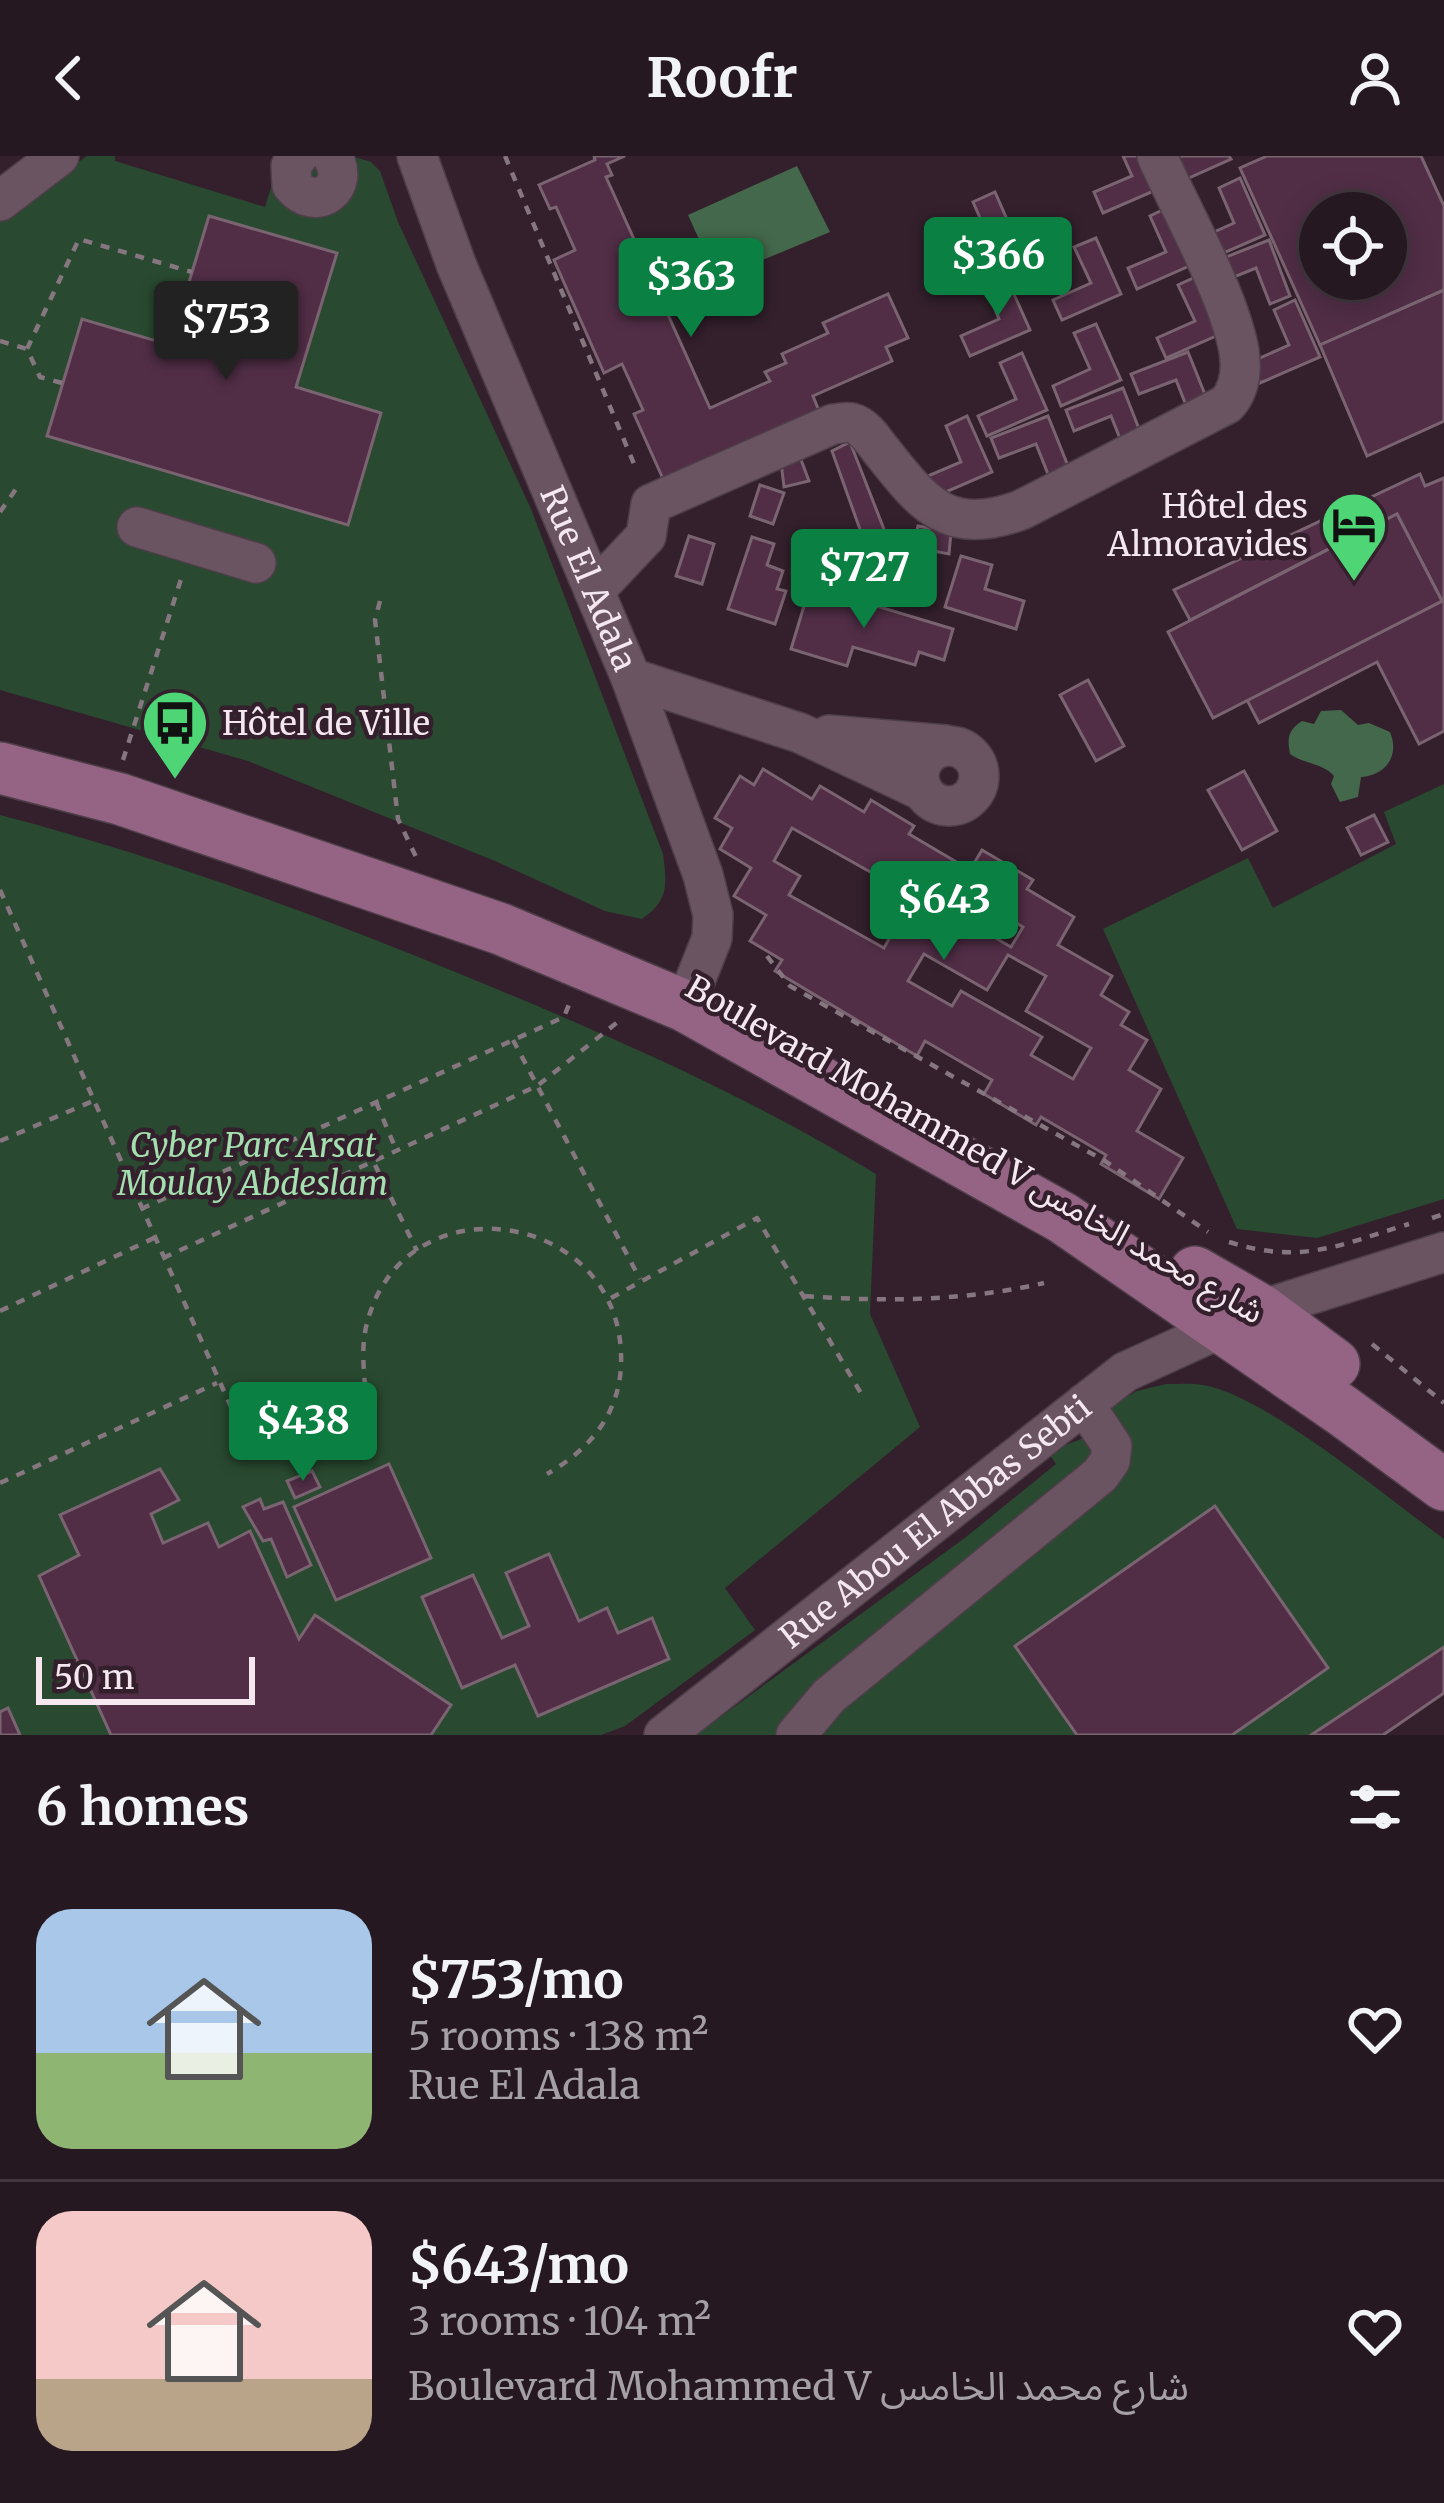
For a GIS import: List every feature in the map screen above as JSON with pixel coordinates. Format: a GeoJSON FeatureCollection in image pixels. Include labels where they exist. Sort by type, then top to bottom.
{"type":"FeatureCollection","features":[{"type":"Feature","properties":{"kind":"main road","name":"Boulevard Mohammed V شارع محمد الخامس"},"geometry":{"type":"LineString","coordinates":[[0,741],[120,771],[422,870],[690,996],[1240,1318],[1444,1448]]}},
{"type":"Feature","properties":{"kind":"main road","name":"Boulevard Mohammed V شارع محمد الخامس"},"geometry":{"type":"LineString","coordinates":[[0,768],[142,806],[501,929],[586,967],[690,996]]}},
{"type":"Feature","properties":{"kind":"main road","name":"Boulevard Mohammed V شارع محمد الخامس"},"geometry":{"type":"LineString","coordinates":[[1240,1318],[1444,1485]]}},
{"type":"Feature","properties":{"kind":"street"},"geometry":{"type":"LineString","coordinates":[[0,201],[58,156]]}},
{"type":"Feature","properties":{"kind":"street"},"geometry":{"type":"LineString","coordinates":[[283,159],[292,185],[306,198],[316,199],[338,182],[340,172],[332,156]]}},
{"type":"Feature","properties":{"kind":"street","name":"Rue El Adala"},"geometry":{"type":"LineString","coordinates":[[417,156],[456,264],[631,678],[711,904],[712,938],[690,996]]}},
{"type":"Feature","properties":{"kind":"street"},"geometry":{"type":"LineString","coordinates":[[447,232],[451,156]]}},
{"type":"Feature","properties":{"kind":"street"},"geometry":{"type":"LineString","coordinates":[[594,591],[646,536],[651,504],[833,424],[852,423],[868,434],[920,499],[937,512],[989,521],[1021,510],[1226,404],[1237,393],[1240,374],[1234,329],[1157,156]]}},
{"type":"Feature","properties":{"kind":"street"},"geometry":{"type":"LineString","coordinates":[[136,527],[256,563]]}},
{"type":"Feature","properties":{"kind":"street"},"geometry":{"type":"LineString","coordinates":[[631,678],[800,733],[921,790],[919,767],[925,756],[946,746],[800,733]]}},
{"type":"Feature","properties":{"kind":"street","name":"Rue Abou El Abbas Sebti"},"geometry":{"type":"LineString","coordinates":[[664,1735],[1125,1372],[1240,1318],[1444,1252]]}},
{"type":"Feature","properties":{"kind":"street"},"geometry":{"type":"LineString","coordinates":[[806,1731],[829,1696],[1100,1474],[1110,1462],[1112,1445],[1084,1404]]}},
{"type":"Feature","properties":{"kind":"path"},"geometry":{"type":"LineString","coordinates":[[505,156],[651,504]]}},
{"type":"Feature","properties":{"kind":"path"},"geometry":{"type":"LineString","coordinates":[[27,349],[79,239],[192,272]]}},
{"type":"Feature","properties":{"kind":"path"},"geometry":{"type":"LineString","coordinates":[[0,340],[27,349],[40,377],[62,383]]}},
{"type":"Feature","properties":{"kind":"path"},"geometry":{"type":"LineString","coordinates":[[0,512],[16,489]]}},
{"type":"Feature","properties":{"kind":"path"},"geometry":{"type":"LineString","coordinates":[[120,771],[192,546]]}},
{"type":"Feature","properties":{"kind":"path"},"geometry":{"type":"LineString","coordinates":[[380,601],[375,620],[398,819],[422,870]]}},
{"type":"Feature","properties":{"kind":"path"},"geometry":{"type":"LineString","coordinates":[[0,890],[248,1444],[365,1386],[362,1348],[370,1311],[389,1277],[417,1251],[457,1232],[502,1228],[545,1238],[582,1263],[609,1298],[622,1340],[620,1384],[604,1425],[575,1458],[548,1474]]}},
{"type":"Feature","properties":{"kind":"path"},"geometry":{"type":"LineString","coordinates":[[767,956],[790,986],[1105,1161],[1216,1238],[1258,1251],[1310,1254],[1444,1214]]}},
{"type":"Feature","properties":{"kind":"path"},"geometry":{"type":"LineString","coordinates":[[141,1209],[564,1016],[586,967]]}},
{"type":"Feature","properties":{"kind":"path"},"geometry":{"type":"LineString","coordinates":[[163,1258],[537,1086],[622,1018]]}},
{"type":"Feature","properties":{"kind":"path"},"geometry":{"type":"LineString","coordinates":[[513,1040],[641,1281]]}},
{"type":"Feature","properties":{"kind":"path"},"geometry":{"type":"LineString","coordinates":[[0,1141],[93,1101]]}},
{"type":"Feature","properties":{"kind":"path"},"geometry":{"type":"LineString","coordinates":[[376,1102],[397,1152]]}},
{"type":"Feature","properties":{"kind":"path"},"geometry":{"type":"LineString","coordinates":[[374,1163],[417,1251]]}},
{"type":"Feature","properties":{"kind":"path"},"geometry":{"type":"LineString","coordinates":[[609,1298],[757,1218],[862,1395]]}},
{"type":"Feature","properties":{"kind":"path"},"geometry":{"type":"LineString","coordinates":[[0,1311],[154,1238]]}},
{"type":"Feature","properties":{"kind":"path"},"geometry":{"type":"LineString","coordinates":[[803,1295],[870,1301],[1009,1291],[1044,1283]]}},
{"type":"Feature","properties":{"kind":"path"},"geometry":{"type":"LineString","coordinates":[[1363,1336],[1444,1403]]}},
{"type":"Feature","properties":{"kind":"path"},"geometry":{"type":"LineString","coordinates":[[0,1483],[217,1383]]}},
{"type":"Feature","properties":{"kind":"green space"},"geometry":{"type":"Polygon","coordinates":[[[87,156],[115,156],[115,161],[265,207],[281,156],[351,156],[371,162],[380,171],[398,222],[531,509],[663,854],[664,891],[642,919],[605,911],[248,761],[0,690],[0,217],[87,156]]]}},
{"type":"Feature","properties":{"kind":"green space"},"geometry":{"type":"Polygon","coordinates":[[[1444,784],[1444,1199],[1317,1238],[1237,1229],[1103,929],[1248,858],[1273,908],[1396,844],[1384,812],[1444,784]]]}},
{"type":"Feature","properties":{"kind":"green space","name":"Cyber Parc Arsat Moulay Abdeslam"},"geometry":{"type":"Polygon","coordinates":[[[0,815],[235,888],[465,976],[674,1067],[876,1174],[870,1314],[920,1427],[725,1588],[755,1630],[625,1726],[601,1735],[0,1735],[0,815]]]}},
{"type":"Feature","properties":{"kind":"green space"},"geometry":{"type":"Polygon","coordinates":[[[1166,1384],[1203,1385],[1259,1408],[1326,1451],[1444,1539],[1444,1647],[1311,1735],[696,1735],[966,1537],[1056,1464],[1048,1452],[1104,1430],[1104,1410],[1137,1391],[1166,1384]]]}},
{"type":"Feature","properties":{"kind":"shaded area"},"geometry":{"type":"Polygon","coordinates":[[[797,166],[830,232],[717,279],[688,215],[797,166]]]}},
{"type":"Feature","properties":{"kind":"shaded area"},"geometry":{"type":"Polygon","coordinates":[[[1341,710],[1358,725],[1369,723],[1390,732],[1393,749],[1384,768],[1361,777],[1358,797],[1340,802],[1331,784],[1334,776],[1290,754],[1289,743],[1291,731],[1302,721],[1314,724],[1321,711],[1341,710]]]}},
{"type":"Feature","properties":{"kind":"building"},"geometry":{"type":"Polygon","coordinates":[[[594,156],[625,156],[607,164],[612,175],[606,177],[710,408],[770,381],[765,372],[786,363],[782,354],[828,333],[823,323],[888,294],[908,338],[886,347],[892,361],[813,396],[819,411],[668,490],[634,414],[643,410],[622,364],[604,373],[554,260],[575,250],[556,207],[550,209],[539,185],[595,160],[594,156]]]}},
{"type":"Feature","properties":{"kind":"building"},"geometry":{"type":"Polygon","coordinates":[[[1123,156],[1149,156],[1163,187],[1103,213],[1094,192],[1132,176],[1123,156]]]}},
{"type":"Feature","properties":{"kind":"building"},"geometry":{"type":"Polygon","coordinates":[[[1182,156],[1231,159],[1171,186],[1162,165],[1182,156]]]}},
{"type":"Feature","properties":{"kind":"building"},"geometry":{"type":"Polygon","coordinates":[[[1267,156],[1421,156],[1444,206],[1444,290],[1320,345],[1300,300],[1407,300],[1407,192],[1299,192],[1299,299],[1240,168],[1267,156]]]}},
{"type":"Feature","properties":{"kind":"building"},"geometry":{"type":"Polygon","coordinates":[[[1240,178],[1265,235],[1205,261],[1196,240],[1234,223],[1219,188],[1240,178]]]}},
{"type":"Feature","properties":{"kind":"building"},"geometry":{"type":"Polygon","coordinates":[[[995,192],[1020,249],[960,275],[951,254],[989,238],[973,202],[995,192]]]}},
{"type":"Feature","properties":{"kind":"building"},"geometry":{"type":"Polygon","coordinates":[[[1171,206],[1196,263],[1137,289],[1128,268],[1166,252],[1150,216],[1171,206]]]}},
{"type":"Feature","properties":{"kind":"building"},"geometry":{"type":"Polygon","coordinates":[[[209,216],[337,253],[296,387],[381,413],[348,525],[47,436],[82,319],[170,345],[209,216]]]}},
{"type":"Feature","properties":{"kind":"building"},"geometry":{"type":"Polygon","coordinates":[[[1096,238],[1121,294],[1062,320],[1053,300],[1091,283],[1074,247],[1096,238]]]}},
{"type":"Feature","properties":{"kind":"building"},"geometry":{"type":"Polygon","coordinates":[[[1269,240],[1290,296],[1270,304],[1256,268],[1219,283],[1211,263],[1269,240]]]}},
{"type":"Feature","properties":{"kind":"building"},"geometry":{"type":"Polygon","coordinates":[[[1005,274],[1030,330],[970,356],[961,336],[999,319],[984,283],[1005,274]]]}},
{"type":"Feature","properties":{"kind":"building"},"geometry":{"type":"Polygon","coordinates":[[[1200,275],[1225,332],[1166,358],[1157,338],[1195,321],[1178,285],[1200,275]]]}},
{"type":"Feature","properties":{"kind":"building"},"geometry":{"type":"Polygon","coordinates":[[[1444,290],[1444,421],[1367,456],[1320,345],[1444,290]]]}},
{"type":"Feature","properties":{"kind":"building"},"geometry":{"type":"Polygon","coordinates":[[[1295,300],[1320,357],[1260,383],[1251,362],[1289,345],[1274,310],[1295,300]]]}},
{"type":"Feature","properties":{"kind":"building"},"geometry":{"type":"Polygon","coordinates":[[[1096,324],[1121,380],[1061,406],[1053,386],[1090,369],[1074,333],[1096,324]]]}},
{"type":"Feature","properties":{"kind":"building"},"geometry":{"type":"Polygon","coordinates":[[[1188,352],[1210,407],[1190,415],[1176,380],[1139,394],[1131,374],[1188,352]]]}},
{"type":"Feature","properties":{"kind":"building"},"geometry":{"type":"Polygon","coordinates":[[[1022,353],[1047,410],[987,436],[978,416],[1016,399],[1000,363],[1022,353]]]}},
{"type":"Feature","properties":{"kind":"building"},"geometry":{"type":"Polygon","coordinates":[[[1123,388],[1145,444],[1125,451],[1111,416],[1074,431],[1066,410],[1123,388]]]}},
{"type":"Feature","properties":{"kind":"building"},"geometry":{"type":"Polygon","coordinates":[[[967,416],[992,472],[932,498],[923,478],[961,462],[946,426],[967,416]]]}},
{"type":"Feature","properties":{"kind":"building"},"geometry":{"type":"Polygon","coordinates":[[[1048,416],[1070,471],[1050,479],[1036,444],[999,458],[991,438],[1048,416]]]}},
{"type":"Feature","properties":{"kind":"building"},"geometry":{"type":"Polygon","coordinates":[[[850,442],[887,537],[867,549],[832,451],[850,442]]]}},
{"type":"Feature","properties":{"kind":"building"},"geometry":{"type":"Polygon","coordinates":[[[800,457],[809,481],[784,487],[781,462],[800,457]]]}},
{"type":"Feature","properties":{"kind":"building"},"geometry":{"type":"Polygon","coordinates":[[[1420,474],[1425,486],[1444,478],[1444,731],[1419,744],[1377,662],[1259,723],[1247,700],[1442,601],[1397,514],[1190,620],[1174,590],[1420,474]]]}},
{"type":"Feature","properties":{"kind":"building"},"geometry":{"type":"Polygon","coordinates":[[[760,485],[784,493],[773,524],[750,516],[760,485]]]}},
{"type":"Feature","properties":{"kind":"building"},"geometry":{"type":"Polygon","coordinates":[[[1397,514],[1442,601],[1213,718],[1168,632],[1397,514]]]}},
{"type":"Feature","properties":{"kind":"building"},"geometry":{"type":"Polygon","coordinates":[[[918,526],[951,532],[949,554],[913,547],[918,526]]]}},
{"type":"Feature","properties":{"kind":"building"},"geometry":{"type":"Polygon","coordinates":[[[689,536],[714,544],[702,584],[676,576],[689,536]]]}},
{"type":"Feature","properties":{"kind":"building"},"geometry":{"type":"Polygon","coordinates":[[[752,537],[774,544],[767,565],[783,571],[777,589],[786,591],[775,624],[728,609],[752,537]]]}},
{"type":"Feature","properties":{"kind":"building"},"geometry":{"type":"Polygon","coordinates":[[[961,556],[992,565],[985,589],[1024,601],[1016,629],[945,607],[961,556]]]}},
{"type":"Feature","properties":{"kind":"building"},"geometry":{"type":"Polygon","coordinates":[[[810,586],[953,629],[944,660],[919,652],[915,665],[853,647],[847,666],[791,649],[810,586]]]}},
{"type":"Feature","properties":{"kind":"building"},"geometry":{"type":"Polygon","coordinates":[[[1088,680],[1124,746],[1096,761],[1060,695],[1088,680]]]}},
{"type":"Feature","properties":{"kind":"building"},"geometry":{"type":"Polygon","coordinates":[[[763,769],[812,799],[820,786],[864,812],[871,800],[914,826],[909,834],[970,870],[982,850],[1033,880],[1027,889],[1074,917],[1058,945],[1112,976],[1101,995],[1129,1012],[1121,1025],[1147,1040],[1129,1070],[1161,1089],[1137,1131],[1183,1158],[1159,1199],[1101,1164],[1106,1155],[1041,1117],[1036,1125],[984,1094],[992,1080],[925,1041],[917,1056],[775,971],[782,960],[750,941],[766,915],[734,896],[751,868],[720,849],[732,828],[715,818],[740,776],[754,785],[763,769]],[[792,828],[774,861],[800,876],[789,895],[884,948],[913,896],[792,828]],[[993,909],[980,929],[1011,947],[1023,927],[993,909]],[[924,954],[908,981],[952,1006],[961,991],[1042,1037],[1031,1055],[1073,1079],[1091,1048],[1026,1011],[1046,976],[1008,955],[987,990],[924,954]]]}},
{"type":"Feature","properties":{"kind":"building"},"geometry":{"type":"Polygon","coordinates":[[[1244,771],[1277,831],[1242,850],[1208,790],[1244,771]]]}},
{"type":"Feature","properties":{"kind":"building"},"geometry":{"type":"Polygon","coordinates":[[[1374,815],[1388,842],[1361,855],[1347,828],[1374,815]]]}},
{"type":"Feature","properties":{"kind":"building"},"geometry":{"type":"Polygon","coordinates":[[[389,1464],[431,1558],[336,1600],[294,1507],[389,1464]]]}},
{"type":"Feature","properties":{"kind":"building"},"geometry":{"type":"Polygon","coordinates":[[[160,1469],[179,1500],[151,1514],[163,1543],[208,1523],[219,1547],[250,1531],[299,1639],[315,1615],[451,1705],[431,1735],[111,1735],[39,1576],[79,1555],[60,1515],[160,1469]]]}},
{"type":"Feature","properties":{"kind":"building"},"geometry":{"type":"Polygon","coordinates":[[[312,1471],[320,1487],[295,1498],[287,1481],[312,1471]]]}},
{"type":"Feature","properties":{"kind":"building"},"geometry":{"type":"Polygon","coordinates":[[[260,1499],[264,1509],[283,1502],[311,1565],[287,1577],[271,1539],[263,1541],[243,1507],[260,1499]]]}},
{"type":"Feature","properties":{"kind":"building"},"geometry":{"type":"Polygon","coordinates":[[[1215,1506],[1328,1668],[1232,1735],[1077,1735],[1015,1646],[1215,1506]]]}},
{"type":"Feature","properties":{"kind":"building"},"geometry":{"type":"Polygon","coordinates":[[[549,1554],[579,1621],[607,1608],[618,1633],[652,1618],[669,1659],[538,1716],[515,1665],[462,1688],[422,1597],[473,1575],[502,1638],[529,1626],[506,1573],[549,1554]]]}},
{"type":"Feature","properties":{"kind":"building"},"geometry":{"type":"Polygon","coordinates":[[[1444,1647],[1444,1693],[1383,1735],[1311,1735],[1444,1647]]]}},
{"type":"Feature","properties":{"kind":"building"},"geometry":{"type":"Polygon","coordinates":[[[8,1708],[20,1735],[0,1735],[0,1712],[8,1708]]]}},
{"type":"Feature","properties":{"kind":"place","name":"Hôtel des Almoravides"},"geometry":{"type":"Point","coordinates":[1354,584]}},
{"type":"Feature","properties":{"kind":"place","name":"Hôtel de Ville"},"geometry":{"type":"Point","coordinates":[175,782]}}]}
